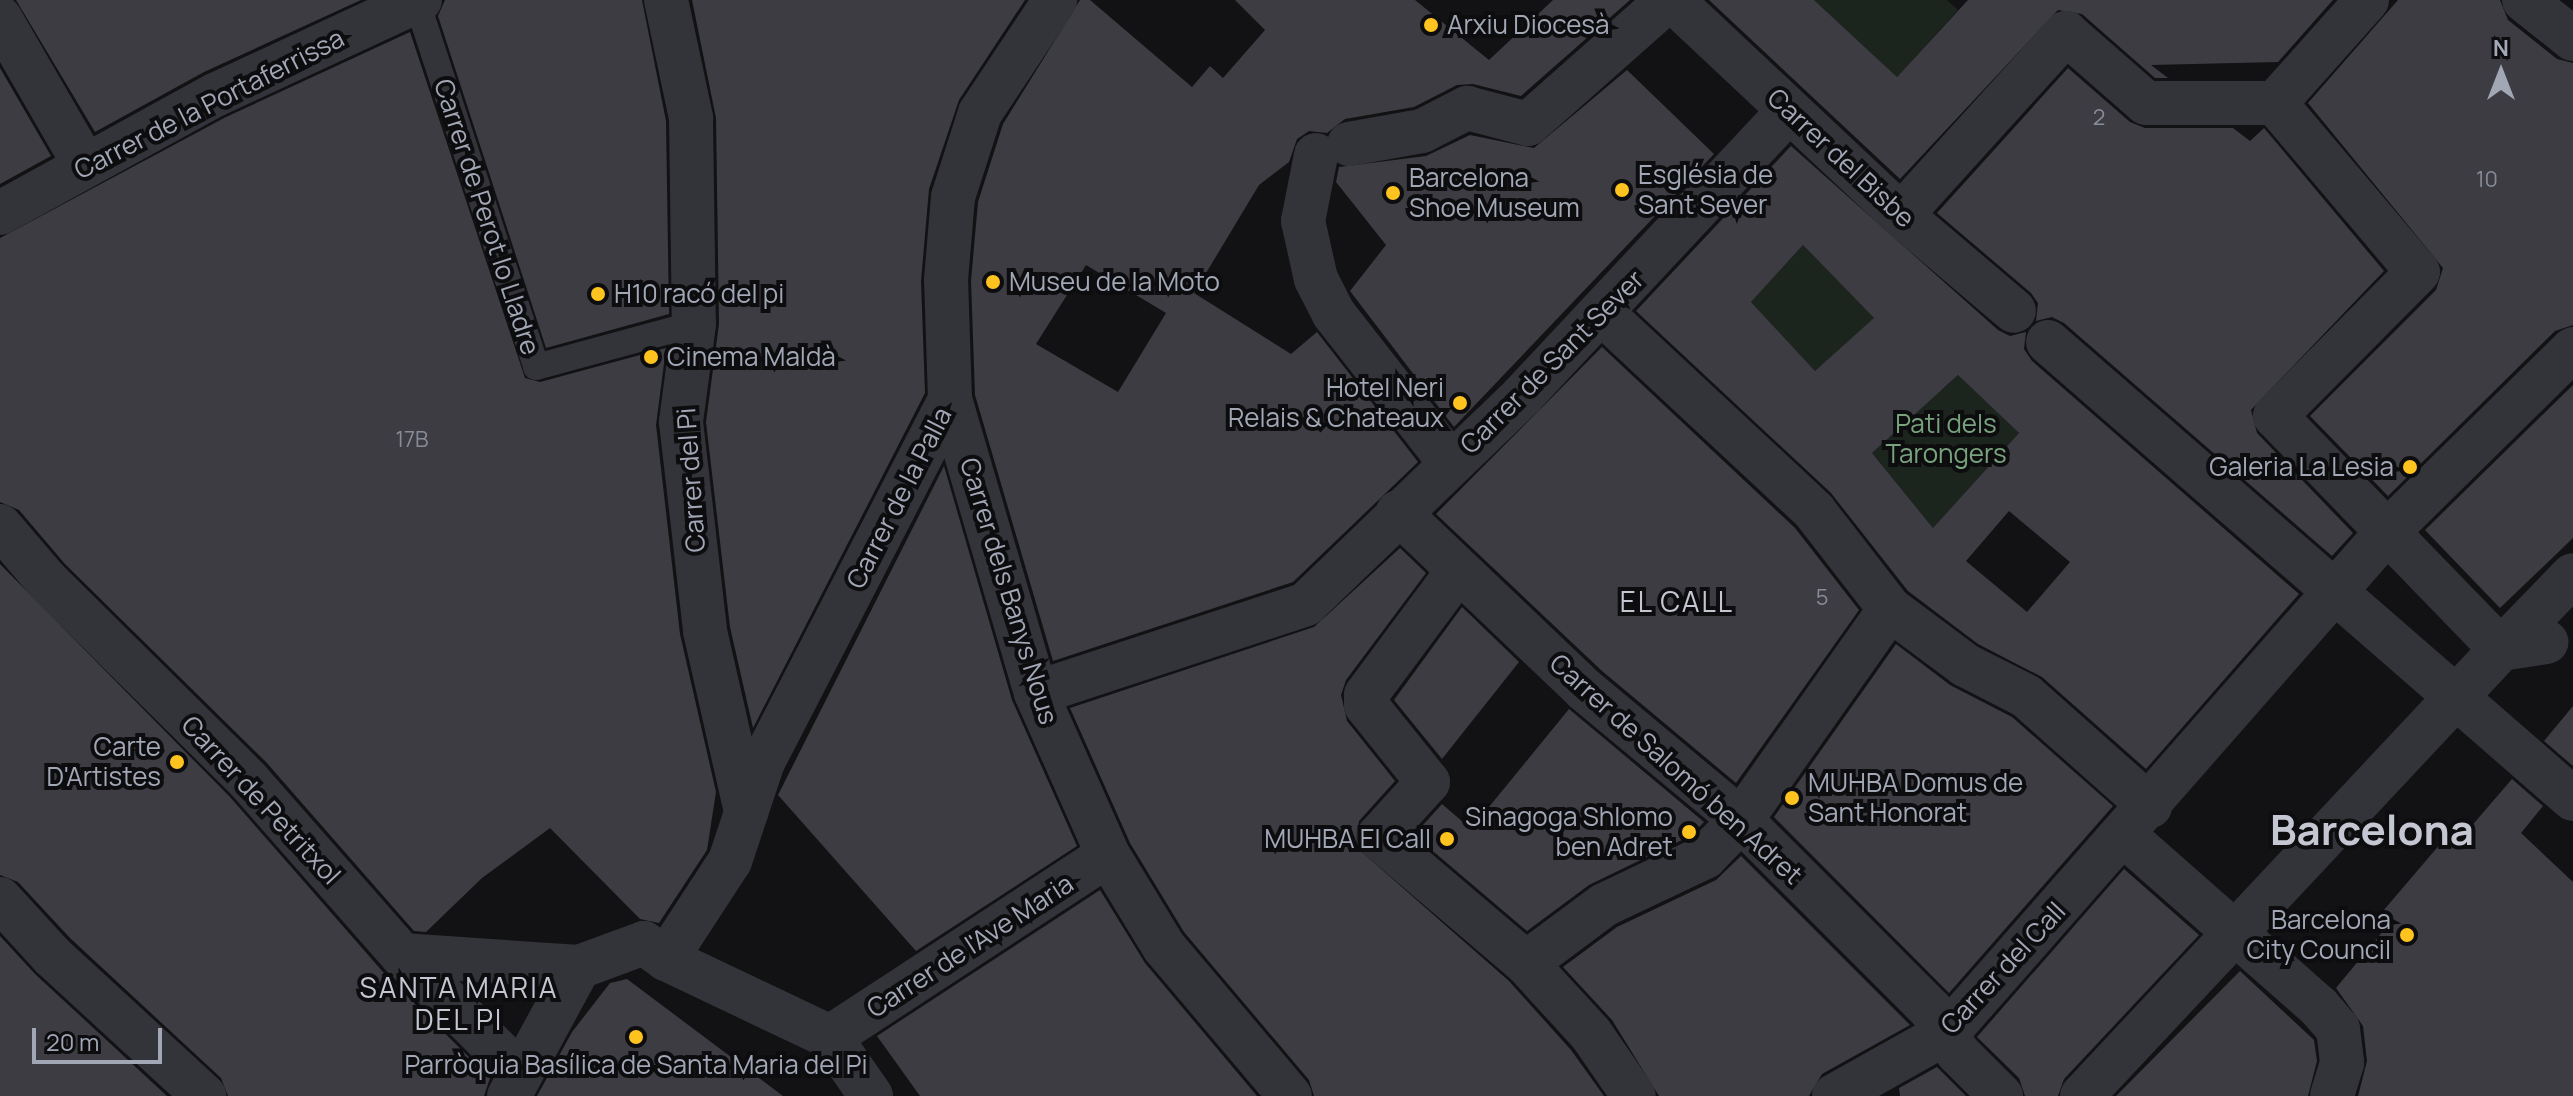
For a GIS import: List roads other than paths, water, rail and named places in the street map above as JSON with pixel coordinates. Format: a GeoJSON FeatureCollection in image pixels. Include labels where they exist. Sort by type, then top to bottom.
{"type":"FeatureCollection","features":[{"type":"Feature","properties":{"kind":"street","name":"Carrer del Pi"},"geometry":{"type":"LineString","coordinates":[[666,0],[691,118],[694,324],[681,422],[705,631],[746,814]]}},
{"type":"Feature","properties":{"kind":"street","name":"Carrer de la Palla"},"geometry":{"type":"LineString","coordinates":[[655,951],[730,861],[763,762],[950,399],[946,280],[953,197],[980,113],[1055,0]]}},
{"type":"Feature","properties":{"kind":"street","name":"Carrer del Bisbe"},"geometry":{"type":"LineString","coordinates":[[1670,0],[1901,215],[2014,311]]}},
{"type":"Feature","properties":{"kind":"street"},"geometry":{"type":"LineString","coordinates":[[1451,464],[1334,314],[1305,243],[1304,199],[1332,149],[1422,131],[1467,108],[1528,124],[1670,0]]}},
{"type":"Feature","properties":{"kind":"street"},"geometry":{"type":"LineString","coordinates":[[1901,215],[2066,33],[2146,103],[2275,103],[2367,0]]}},
{"type":"Feature","properties":{"kind":"street"},"geometry":{"type":"LineString","coordinates":[[2524,0],[2573,39]]}},
{"type":"Feature","properties":{"kind":"street","name":"Carrer de la Portaferrissa"},"geometry":{"type":"LineString","coordinates":[[0,213],[215,95],[418,1]]}},
{"type":"Feature","properties":{"kind":"street"},"geometry":{"type":"LineString","coordinates":[[0,18],[85,165]]}},
{"type":"Feature","properties":{"kind":"street"},"geometry":{"type":"LineString","coordinates":[[2275,103],[2418,272],[2275,416],[2387,532],[2521,631]]}},
{"type":"Feature","properties":{"kind":"street","name":"Carrer de Sant Sever"},"geometry":{"type":"LineString","coordinates":[[1036,693],[1306,604],[1603,314],[1789,111]]}},
{"type":"Feature","properties":{"kind":"street"},"geometry":{"type":"LineString","coordinates":[[1603,314],[1814,511],[1890,609],[1965,665],[2026,696],[2228,936],[2319,1007],[2338,1029],[2341,1043],[2332,1096]]}},
{"type":"Feature","properties":{"kind":"street"},"geometry":{"type":"LineString","coordinates":[[2048,342],[2167,450],[2532,758],[2573,799]]}},
{"type":"Feature","properties":{"kind":"street","name":"Carrer del Call"},"geometry":{"type":"LineString","coordinates":[[1834,1096],[1948,1032],[2329,584],[2570,359]]}},
{"type":"Feature","properties":{"kind":"street","name":"Carrer dels Banys Nous"},"geometry":{"type":"LineString","coordinates":[[950,399],[1036,693],[1108,855],[1183,971],[1290,1096]]}},
{"type":"Feature","properties":{"kind":"street","name":"Carrer de Salomó ben Adret"},"geometry":{"type":"LineString","coordinates":[[1398,512],[1585,690],[1741,820],[1948,1032],[1958,1053],[2001,1096]]}},
{"type":"Feature","properties":{"kind":"street","name":"Carrer de Petritxol"},"geometry":{"type":"LineString","coordinates":[[0,526],[47,581],[248,780],[515,1085]]}},
{"type":"Feature","properties":{"kind":"street"},"geometry":{"type":"LineString","coordinates":[[1458,571],[1366,695],[1366,705],[1428,782],[1378,837],[1526,963],[1591,1034],[1634,1096]]}},
{"type":"Feature","properties":{"kind":"street"},"geometry":{"type":"LineString","coordinates":[[2082,1096],[2228,936],[2573,575]]}},
{"type":"Feature","properties":{"kind":"street"},"geometry":{"type":"LineString","coordinates":[[1526,963],[1604,905],[1690,867],[1741,820],[1890,609]]}},
{"type":"Feature","properties":{"kind":"street","name":"Carrer de l'Ave Maria"},"geometry":{"type":"LineString","coordinates":[[830,1037],[1108,855]]}},
{"type":"Feature","properties":{"kind":"street"},"geometry":{"type":"LineString","coordinates":[[0,899],[52,956],[204,1096]]}},
{"type":"Feature","properties":{"kind":"street"},"geometry":{"type":"LineString","coordinates":[[402,955],[579,967],[655,951],[830,1037],[871,1096]]}},
{"type":"Feature","properties":{"kind":"street"},"geometry":{"type":"LineString","coordinates":[[515,1085],[579,967]]}},
{"type":"Feature","properties":{"kind":"lane","name":"Carrer de Perot lo Lladre"},"geometry":{"type":"LineString","coordinates":[[418,1],[536,367],[694,324]]}},
{"type":"Feature","properties":{"kind":"place","name":"Arxiu Diocesà"},"geometry":{"type":"Point","coordinates":[1431,25]}},
{"type":"Feature","properties":{"kind":"place","name":"Església de Sant Sever"},"geometry":{"type":"Point","coordinates":[1622,190]}},
{"type":"Feature","properties":{"kind":"place","name":"Barcelona Shoe Museum"},"geometry":{"type":"Point","coordinates":[1393,193]}},
{"type":"Feature","properties":{"kind":"place","name":"Museu de la Moto"},"geometry":{"type":"Point","coordinates":[993,282]}},
{"type":"Feature","properties":{"kind":"place","name":"H10 racó del pi"},"geometry":{"type":"Point","coordinates":[598,294]}},
{"type":"Feature","properties":{"kind":"place","name":"Cinema Maldà"},"geometry":{"type":"Point","coordinates":[651,357]}},
{"type":"Feature","properties":{"kind":"place","name":"Hotel Neri Relais & Chateaux"},"geometry":{"type":"Point","coordinates":[1460,403]}},
{"type":"Feature","properties":{"kind":"place","name":"Galeria La Lesia"},"geometry":{"type":"Point","coordinates":[2410,467]}},
{"type":"Feature","properties":{"kind":"place","name":"Carte D'Artistes"},"geometry":{"type":"Point","coordinates":[177,762]}},
{"type":"Feature","properties":{"kind":"place","name":"MUHBA Domus de Sant Honorat"},"geometry":{"type":"Point","coordinates":[1792,798]}},
{"type":"Feature","properties":{"kind":"place","name":"Sinagoga Shlomo ben Adret"},"geometry":{"type":"Point","coordinates":[1689,832]}},
{"type":"Feature","properties":{"kind":"place","name":"MUHBA El Call"},"geometry":{"type":"Point","coordinates":[1447,839]}},
{"type":"Feature","properties":{"kind":"place","name":"Barcelona City Council"},"geometry":{"type":"Point","coordinates":[2407,935]}},
{"type":"Feature","properties":{"kind":"place","name":"Parròquia Basílica de Santa Maria del Pi"},"geometry":{"type":"Point","coordinates":[636,1037]}},
{"type":"Feature","properties":{"kind":"district","name":"EL CALL"},"geometry":{"type":"Point","coordinates":[1677,601]}},
{"type":"Feature","properties":{"kind":"district","name":"Barcelona"},"geometry":{"type":"Point","coordinates":[2372,829]}},
{"type":"Feature","properties":{"kind":"district","name":"SANTA MARIA DEL PI"},"geometry":{"type":"Point","coordinates":[459,1003]}},
{"type":"Feature","properties":{"kind":"park label","name":"Pati dels Tarongers"},"geometry":{"type":"Point","coordinates":[1946,439]}}]}
